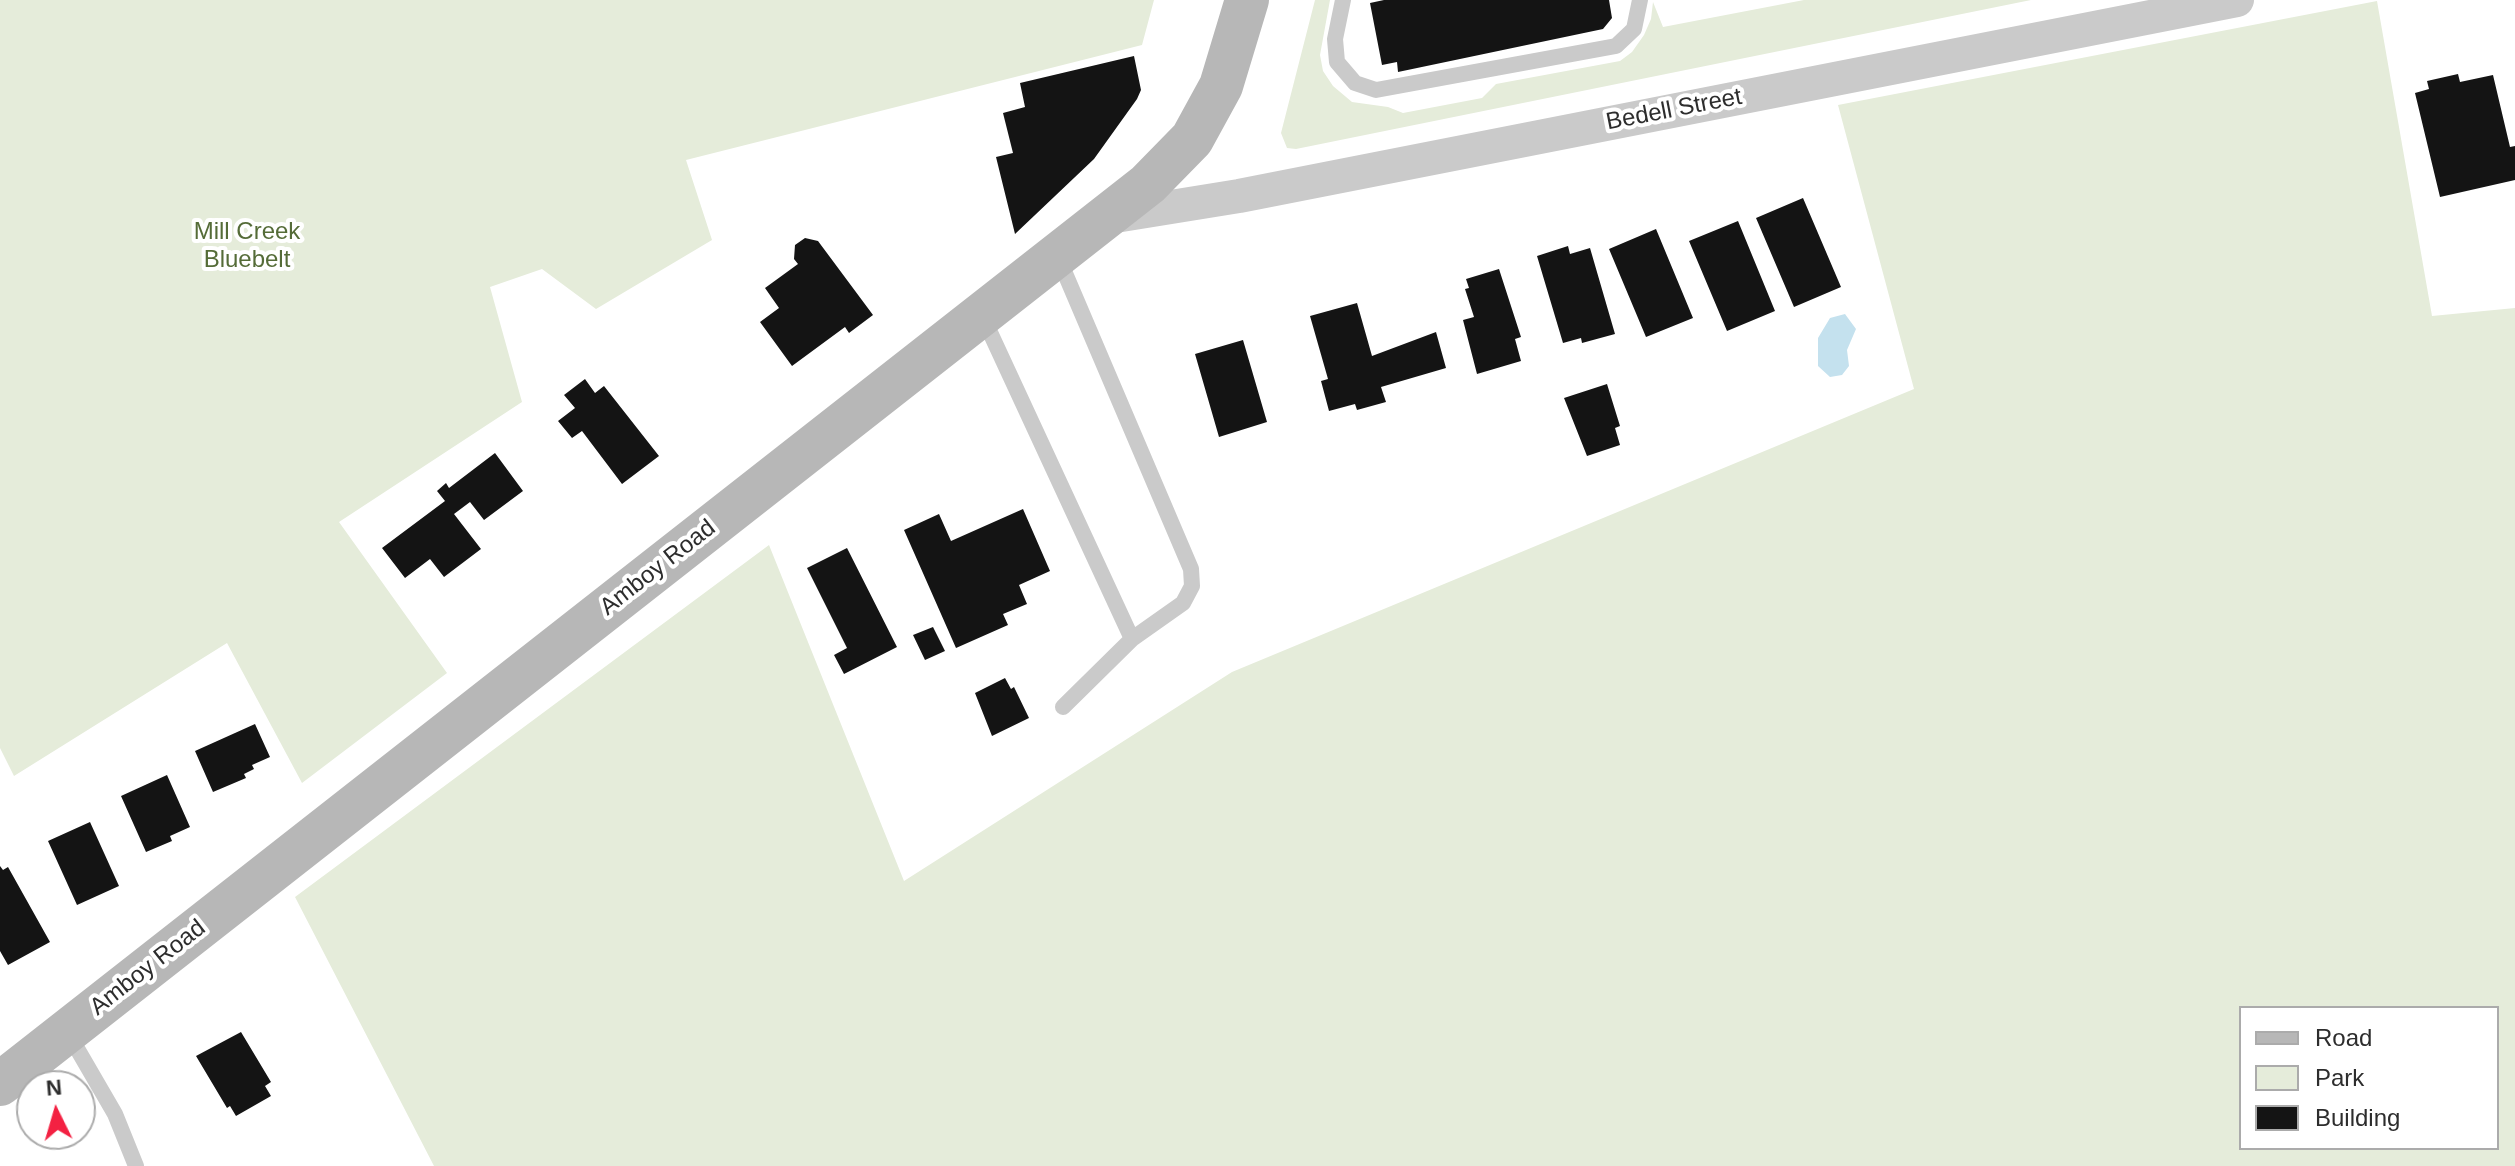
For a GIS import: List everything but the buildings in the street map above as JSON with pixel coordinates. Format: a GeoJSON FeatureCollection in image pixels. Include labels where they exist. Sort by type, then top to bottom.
{"type":"FeatureCollection","features":[{"type":"Feature","properties":{"kind":"main road","name":"Amboy Road"},"geometry":{"type":"LineString","coordinates":[[0,1084],[981,314],[1109,217],[1192,139],[1221,86],[1247,0]]}},
{"type":"Feature","properties":{"kind":"street","name":"Bedell Street"},"geometry":{"type":"LineString","coordinates":[[1109,217],[1239,196],[2237,0]]}},
{"type":"Feature","properties":{"kind":"lane"},"geometry":{"type":"LineString","coordinates":[[1343,0],[1335,39],[1337,62],[1355,83],[1376,90],[1616,46],[1634,29],[1640,0]]}},
{"type":"Feature","properties":{"kind":"lane"},"geometry":{"type":"LineString","coordinates":[[1058,257],[1191,569],[1192,586],[1183,603],[1132,639],[1063,707]]}},
{"type":"Feature","properties":{"kind":"lane"},"geometry":{"type":"LineString","coordinates":[[981,314],[1132,639]]}},
{"type":"Feature","properties":{"kind":"lane"},"geometry":{"type":"LineString","coordinates":[[68,1032],[115,1114],[136,1166]]}},
{"type":"Feature","properties":{"kind":"green space","name":"Mill Creek Bluebelt"},"geometry":{"type":"Polygon","coordinates":[[[0,0],[1154,0],[1142,45],[686,160],[712,240],[596,309],[542,269],[490,287],[522,402],[339,522],[447,673],[302,783],[227,643],[14,776],[0,748],[0,0]]]}},
{"type":"Feature","properties":{"kind":"green space"},"geometry":{"type":"Polygon","coordinates":[[[1315,0],[1330,0],[1320,55],[1323,71],[1333,86],[1352,102],[1388,107],[1403,113],[1482,98],[1496,84],[1620,61],[1632,52],[1644,35],[1651,19],[1653,2],[1663,27],[1804,0],[2031,0],[1296,149],[1287,148],[1281,133],[1315,0]]]}},
{"type":"Feature","properties":{"kind":"green space"},"geometry":{"type":"Polygon","coordinates":[[[2377,1],[2432,316],[2515,308],[2515,1166],[434,1166],[295,897],[769,545],[904,881],[1232,672],[1914,389],[1838,105],[2377,1]]]}},
{"type":"Feature","properties":{"kind":"water"},"geometry":{"type":"Polygon","coordinates":[[[1845,314],[1856,329],[1847,350],[1849,366],[1842,375],[1830,377],[1818,366],[1818,338],[1830,318],[1845,314]]]}}]}
